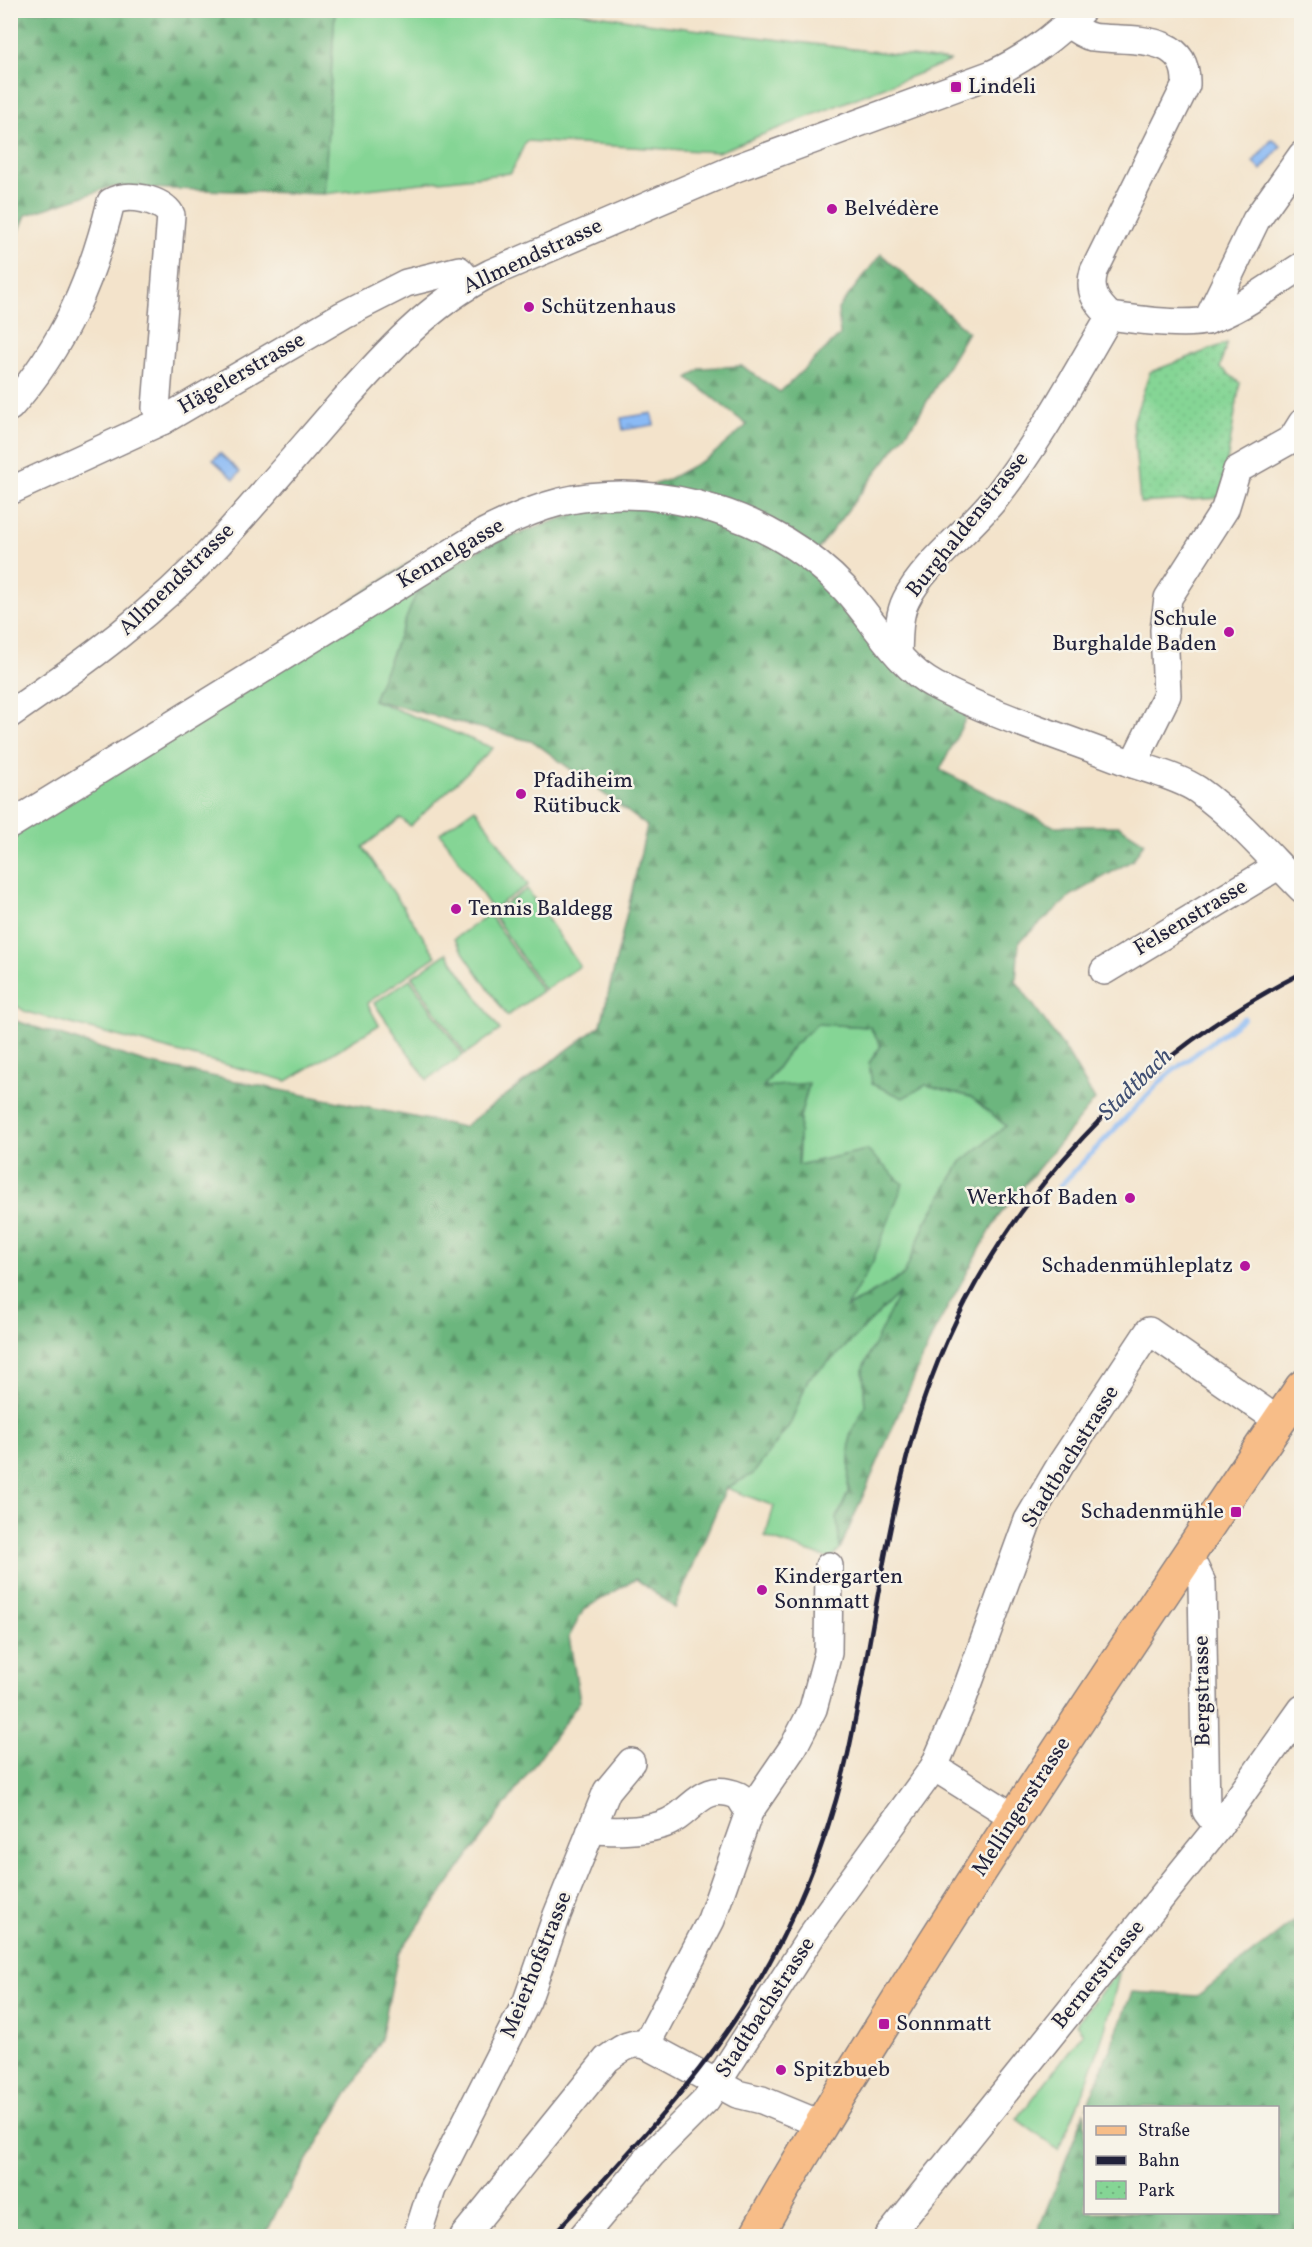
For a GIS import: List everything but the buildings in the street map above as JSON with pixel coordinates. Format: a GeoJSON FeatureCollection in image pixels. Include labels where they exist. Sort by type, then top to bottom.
{"type":"FeatureCollection","features":[{"type":"Feature","properties":{"kind":"main road","name":"Mellingerstrasse"},"geometry":{"type":"LineString","coordinates":[[756,2236],[820,2124],[1014,1817],[1184,1557],[1302,1387]]}},
{"type":"Feature","properties":{"kind":"street","name":"Allmendstrasse"},"geometry":{"type":"LineString","coordinates":[[10,714],[114,642],[151,611],[217,544],[384,355],[442,303],[471,283],[736,168],[979,79],[1016,63],[1075,17]]}},
{"type":"Feature","properties":{"kind":"street"},"geometry":{"type":"LineString","coordinates":[[1075,17],[1092,37],[1134,39],[1167,48],[1180,58],[1186,75],[1186,85],[1094,271],[1092,292],[1094,298],[1110,316],[1155,321],[1208,321],[1244,303],[1302,266]]}},
{"type":"Feature","properties":{"kind":"street"},"geometry":{"type":"LineString","coordinates":[[1208,321],[1256,220],[1302,155]]}},
{"type":"Feature","properties":{"kind":"street"},"geometry":{"type":"LineString","coordinates":[[10,407],[38,376],[59,343],[98,256],[111,202],[118,198],[158,202],[166,207],[171,215],[156,408],[162,421]]}},
{"type":"Feature","properties":{"kind":"street","name":"Hägelerstrasse"},"geometry":{"type":"LineString","coordinates":[[11,489],[162,421],[343,315],[406,283],[459,270],[471,283]]}},
{"type":"Feature","properties":{"kind":"street","name":"Burghaldenstrasse"},"geometry":{"type":"LineString","coordinates":[[898,654],[901,618],[907,598],[927,572],[973,524],[1009,481],[1110,316]]}},
{"type":"Feature","properties":{"kind":"street"},"geometry":{"type":"LineString","coordinates":[[1133,764],[1167,695],[1164,630],[1168,598],[1225,509],[1237,470],[1292,440],[1302,423]]}},
{"type":"Feature","properties":{"kind":"street","name":"Kennelgasse"},"geometry":{"type":"LineString","coordinates":[[10,825],[457,548],[507,521],[562,502],[605,496],[645,496],[693,504],[749,522],[798,549],[834,578],[898,654]]}},
{"type":"Feature","properties":{"kind":"street"},"geometry":{"type":"LineString","coordinates":[[898,654],[922,678],[962,699],[1196,789],[1249,833],[1302,889]]}},
{"type":"Feature","properties":{"kind":"street","name":"Felsenstrasse"},"geometry":{"type":"LineString","coordinates":[[1104,971],[1278,866]]}},
{"type":"Feature","properties":{"kind":"street","name":"Stadtbachstrasse"},"geometry":{"type":"LineString","coordinates":[[583,2236],[651,2156],[691,2116],[717,2084],[814,1932],[934,1767],[966,1693],[1028,1520],[1061,1464],[1149,1331],[1279,1420]]}},
{"type":"Feature","properties":{"kind":"street","name":"Bergstrasse"},"geometry":{"type":"LineString","coordinates":[[1184,1557],[1195,1568],[1202,1583],[1206,1812],[1218,1827]]}},
{"type":"Feature","properties":{"kind":"street"},"geometry":{"type":"LineString","coordinates":[[646,2045],[711,1920],[749,1812],[794,1746],[813,1709],[828,1653],[829,1566]]}},
{"type":"Feature","properties":{"kind":"street","name":"Bernerstrasse"},"geometry":{"type":"LineString","coordinates":[[889,2236],[1218,1827],[1302,1709]]}},
{"type":"Feature","properties":{"kind":"street","name":"Meierhofstrasse"},"geometry":{"type":"LineString","coordinates":[[417,2236],[432,2189],[527,2001],[556,1915],[607,1791],[631,1762]]}},
{"type":"Feature","properties":{"kind":"street"},"geometry":{"type":"LineString","coordinates":[[934,1767],[1014,1817]]}},
{"type":"Feature","properties":{"kind":"street"},"geometry":{"type":"LineString","coordinates":[[591,1830],[616,1831],[662,1825],[673,1820],[704,1795],[718,1789],[739,1796],[749,1812]]}},
{"type":"Feature","properties":{"kind":"street"},"geometry":{"type":"LineString","coordinates":[[464,2236],[607,2059],[625,2046],[637,2043],[646,2045],[717,2084],[820,2124]]}},
{"type":"Feature","properties":{"kind":"green space"},"geometry":{"type":"Polygon","coordinates":[[[11,11],[335,11],[324,194],[111,187],[26,215],[11,251],[11,11]]]}},
{"type":"Feature","properties":{"kind":"green space"},"geometry":{"type":"Polygon","coordinates":[[[335,11],[573,11],[660,25],[951,61],[718,152],[526,141],[511,173],[324,194],[335,11]]]}},
{"type":"Feature","properties":{"kind":"green space"},"geometry":{"type":"Polygon","coordinates":[[[881,254],[968,332],[916,420],[806,565],[969,712],[940,770],[1053,826],[1119,826],[1144,842],[1133,860],[1072,895],[1019,942],[1016,981],[1065,1049],[1095,1100],[998,1217],[934,1332],[840,1549],[837,1518],[848,1493],[850,1436],[865,1407],[863,1368],[899,1293],[838,1354],[808,1379],[791,1423],[753,1474],[726,1488],[675,1608],[636,1579],[584,1609],[569,1637],[580,1701],[398,1954],[381,2039],[278,2209],[265,2236],[11,2236],[10,1019],[147,1063],[463,1127],[601,1025],[647,826],[534,742],[373,700],[421,582],[488,545],[667,480],[711,456],[747,425],[688,378],[701,368],[742,366],[780,392],[840,335],[838,309],[881,254]],[[817,1024],[792,1047],[763,1087],[809,1083],[800,1117],[798,1165],[867,1150],[903,1184],[873,1261],[846,1308],[904,1275],[925,1224],[961,1162],[1006,1126],[971,1097],[926,1085],[903,1098],[872,1084],[869,1063],[881,1046],[870,1027],[817,1024]]]}},
{"type":"Feature","properties":{"kind":"green space"},"geometry":{"type":"Polygon","coordinates":[[[1227,343],[1220,367],[1240,383],[1221,498],[1140,503],[1133,422],[1150,372],[1227,343]]]}},
{"type":"Feature","properties":{"kind":"green space"},"geometry":{"type":"Polygon","coordinates":[[[448,538],[421,582],[373,700],[493,748],[410,826],[401,818],[363,847],[436,956],[367,1003],[379,1025],[287,1081],[26,1012],[11,1002],[11,821],[448,538]]]}},
{"type":"Feature","properties":{"kind":"green space"},"geometry":{"type":"Polygon","coordinates":[[[475,808],[528,885],[492,909],[440,833],[475,808]]]}},
{"type":"Feature","properties":{"kind":"green space"},"geometry":{"type":"Polygon","coordinates":[[[527,889],[580,966],[544,990],[492,913],[527,889]]]}},
{"type":"Feature","properties":{"kind":"green space"},"geometry":{"type":"Polygon","coordinates":[[[489,914],[542,991],[507,1016],[454,939],[489,914]]]}},
{"type":"Feature","properties":{"kind":"green space"},"geometry":{"type":"Polygon","coordinates":[[[447,953],[500,1030],[465,1054],[412,977],[447,953]]]}},
{"type":"Feature","properties":{"kind":"green space"},"geometry":{"type":"Polygon","coordinates":[[[410,979],[463,1055],[427,1080],[374,1003],[410,979]]]}},
{"type":"Feature","properties":{"kind":"green space"},"geometry":{"type":"Polygon","coordinates":[[[817,1024],[870,1027],[881,1046],[869,1063],[926,1084],[971,1097],[1006,1126],[961,1162],[925,1224],[904,1275],[845,1308],[873,1261],[867,1150],[798,1165],[800,1117],[809,1084],[763,1088],[792,1047],[817,1024]]]}},
{"type":"Feature","properties":{"kind":"green space"},"geometry":{"type":"Polygon","coordinates":[[[901,1291],[863,1368],[865,1407],[850,1436],[848,1493],[837,1518],[840,1549],[830,1559],[765,1537],[774,1506],[726,1488],[753,1474],[791,1423],[808,1379],[838,1354],[901,1291]]]}},
{"type":"Feature","properties":{"kind":"green space"},"geometry":{"type":"Polygon","coordinates":[[[1301,1916],[1301,2236],[1036,2236],[1084,2114],[1084,2214],[1279,2214],[1279,2106],[1087,2106],[1132,1992],[1197,1996],[1301,1916]]]}},
{"type":"Feature","properties":{"kind":"green space"},"geometry":{"type":"Polygon","coordinates":[[[1120,1968],[1095,2061],[1058,2150],[1017,2119],[1083,2033],[1076,2024],[1120,1968]]]}},
{"type":"Feature","properties":{"kind":"water"},"geometry":{"type":"Polygon","coordinates":[[[1272,139],[1281,146],[1261,170],[1253,162],[1272,139]]]}},
{"type":"Feature","properties":{"kind":"water"},"geometry":{"type":"Polygon","coordinates":[[[652,413],[654,425],[623,430],[621,418],[652,413]]]}},
{"type":"Feature","properties":{"kind":"water"},"geometry":{"type":"Polygon","coordinates":[[[220,453],[240,472],[234,479],[213,460],[220,453]]]}},
{"type":"Feature","properties":{"kind":"waterway","name":"Stadtbach"},"geometry":{"type":"LineString","coordinates":[[1060,1186],[1166,1076],[1244,1018]]}},
{"type":"Feature","properties":{"kind":"railway"},"geometry":{"type":"LineString","coordinates":[[552,2236],[647,2132],[714,2050],[754,1990],[803,1893],[828,1824],[848,1754],[895,1506],[916,1424],[942,1352],[975,1284],[1016,1220],[1063,1160],[1116,1104],[1174,1054],[1236,1011],[1302,973]]}},
{"type":"Feature","properties":{"kind":"place","name":"Lindeli"},"geometry":{"type":"Point","coordinates":[956,87]}},
{"type":"Feature","properties":{"kind":"place","name":"Belvédère"},"geometry":{"type":"Point","coordinates":[832,209]}},
{"type":"Feature","properties":{"kind":"place","name":"Schützenhaus"},"geometry":{"type":"Point","coordinates":[529,307]}},
{"type":"Feature","properties":{"kind":"place","name":"Schule Burghalde Baden"},"geometry":{"type":"Point","coordinates":[1229,632]}},
{"type":"Feature","properties":{"kind":"place","name":"Pfadiheim Rütibuck"},"geometry":{"type":"Point","coordinates":[521,794]}},
{"type":"Feature","properties":{"kind":"place","name":"Tennis Baldegg"},"geometry":{"type":"Point","coordinates":[456,909]}},
{"type":"Feature","properties":{"kind":"place","name":"Werkhof Baden"},"geometry":{"type":"Point","coordinates":[1130,1198]}},
{"type":"Feature","properties":{"kind":"place","name":"Schadenmühleplatz"},"geometry":{"type":"Point","coordinates":[1245,1266]}},
{"type":"Feature","properties":{"kind":"place","name":"Schadenmühle"},"geometry":{"type":"Point","coordinates":[1236,1512]}},
{"type":"Feature","properties":{"kind":"place","name":"Kindergarten Sonnmatt"},"geometry":{"type":"Point","coordinates":[762,1590]}},
{"type":"Feature","properties":{"kind":"place","name":"Sonnmatt"},"geometry":{"type":"Point","coordinates":[884,2024]}},
{"type":"Feature","properties":{"kind":"place","name":"Spitzbueb"},"geometry":{"type":"Point","coordinates":[781,2070]}}]}
